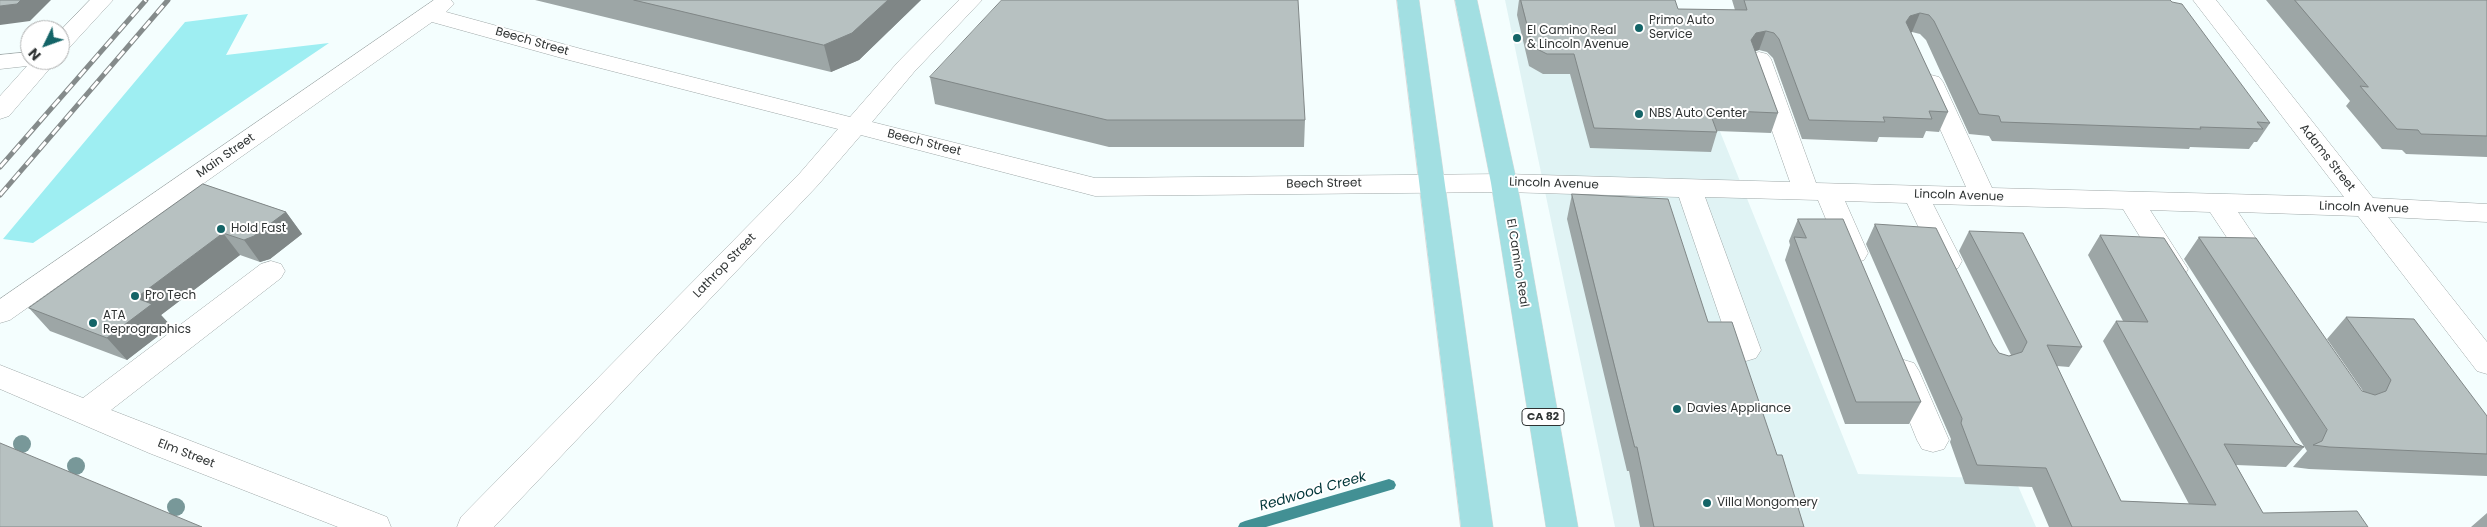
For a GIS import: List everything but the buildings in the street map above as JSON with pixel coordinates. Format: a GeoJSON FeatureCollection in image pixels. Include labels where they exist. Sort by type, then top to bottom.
{"type":"FeatureCollection","features":[{"type":"Feature","properties":{"kind":"main road"},"geometry":{"type":"LineString","coordinates":[[1408,0],[1477,527]]}},
{"type":"Feature","properties":{"kind":"main road","name":"El Camino Real"},"geometry":{"type":"LineString","coordinates":[[1466,0],[1504,182],[1562,527]]}},
{"type":"Feature","properties":{"kind":"street"},"geometry":{"type":"LineString","coordinates":[[70,34],[102,0]]}},
{"type":"Feature","properties":{"kind":"street","name":"Lathrop Street"},"geometry":{"type":"LineString","coordinates":[[472,527],[788,200],[857,126],[906,67],[971,0]]}},
{"type":"Feature","properties":{"kind":"street","name":"Adams Street"},"geometry":{"type":"LineString","coordinates":[[2204,0],[2487,363]]}},
{"type":"Feature","properties":{"kind":"street","name":"Beech Street"},"geometry":{"type":"LineString","coordinates":[[439,7],[577,55],[1095,187],[1431,182]]}},
{"type":"Feature","properties":{"kind":"street","name":"Main Street"},"geometry":{"type":"LineString","coordinates":[[1,313],[439,7]]}},
{"type":"Feature","properties":{"kind":"street"},"geometry":{"type":"LineString","coordinates":[[1920,58],[1983,196]]}},
{"type":"Feature","properties":{"kind":"street"},"geometry":{"type":"LineString","coordinates":[[1759,59],[1817,192],[1863,275]]}},
{"type":"Feature","properties":{"kind":"street"},"geometry":{"type":"LineString","coordinates":[[0,62],[20,60]]}},
{"type":"Feature","properties":{"kind":"street"},"geometry":{"type":"LineString","coordinates":[[0,111],[36,70]]}},
{"type":"Feature","properties":{"kind":"street","name":"Lincoln Avenue"},"geometry":{"type":"LineString","coordinates":[[1431,182],[1504,182],[1689,189],[2366,207],[2487,213]]}},
{"type":"Feature","properties":{"kind":"street"},"geometry":{"type":"LineString","coordinates":[[1689,189],[1746,350]]}},
{"type":"Feature","properties":{"kind":"street"},"geometry":{"type":"LineString","coordinates":[[1916,195],[1959,283]]}},
{"type":"Feature","properties":{"kind":"street"},"geometry":{"type":"LineString","coordinates":[[2131,201],[2189,293]]}},
{"type":"Feature","properties":{"kind":"street"},"geometry":{"type":"LineString","coordinates":[[2218,203],[2278,291]]}},
{"type":"Feature","properties":{"kind":"street"},"geometry":{"type":"LineString","coordinates":[[87,412],[271,271]]}},
{"type":"Feature","properties":{"kind":"street"},"geometry":{"type":"LineString","coordinates":[[1894,348],[1933,440]]}},
{"type":"Feature","properties":{"kind":"street","name":"Elm Street"},"geometry":{"type":"LineString","coordinates":[[0,376],[160,444],[375,527]]}},
{"type":"Feature","properties":{"kind":"shaded area"},"geometry":{"type":"Polygon","coordinates":[[[1505,0],[1667,0],[1858,474],[2015,479],[2036,527],[1615,527],[1505,0]]]}},
{"type":"Feature","properties":{"kind":"shaded area"},"geometry":{"type":"Polygon","coordinates":[[[248,14],[226,55],[329,43],[33,243],[3,239],[185,22],[248,14]]]}},
{"type":"Feature","properties":{"kind":"waterway","name":"Redwood Creek"},"geometry":{"type":"LineString","coordinates":[[1245,527],[1389,485]]}},
{"type":"Feature","properties":{"kind":"railway"},"geometry":{"type":"LineString","coordinates":[[0,167],[146,0]]}},
{"type":"Feature","properties":{"kind":"railway"},"geometry":{"type":"LineString","coordinates":[[0,195],[168,0]]}},
{"type":"Feature","properties":{"kind":"place","name":"Primo Auto Service"},"geometry":{"type":"Point","coordinates":[1639,28]}},
{"type":"Feature","properties":{"kind":"place","name":"El Camino Real & Lincoln Avenue"},"geometry":{"type":"Point","coordinates":[1517,38]}},
{"type":"Feature","properties":{"kind":"place","name":"NBS Auto Center"},"geometry":{"type":"Point","coordinates":[1639,114]}},
{"type":"Feature","properties":{"kind":"place","name":"Hold Fast"},"geometry":{"type":"Point","coordinates":[221,229]}},
{"type":"Feature","properties":{"kind":"place","name":"Pro Tech"},"geometry":{"type":"Point","coordinates":[135,296]}},
{"type":"Feature","properties":{"kind":"place","name":"ATA Reprographics"},"geometry":{"type":"Point","coordinates":[93,323]}},
{"type":"Feature","properties":{"kind":"place","name":"Davies Appliance"},"geometry":{"type":"Point","coordinates":[1677,409]}},
{"type":"Feature","properties":{"kind":"place","name":"Villa Mongomery"},"geometry":{"type":"Point","coordinates":[1707,503]}}]}
